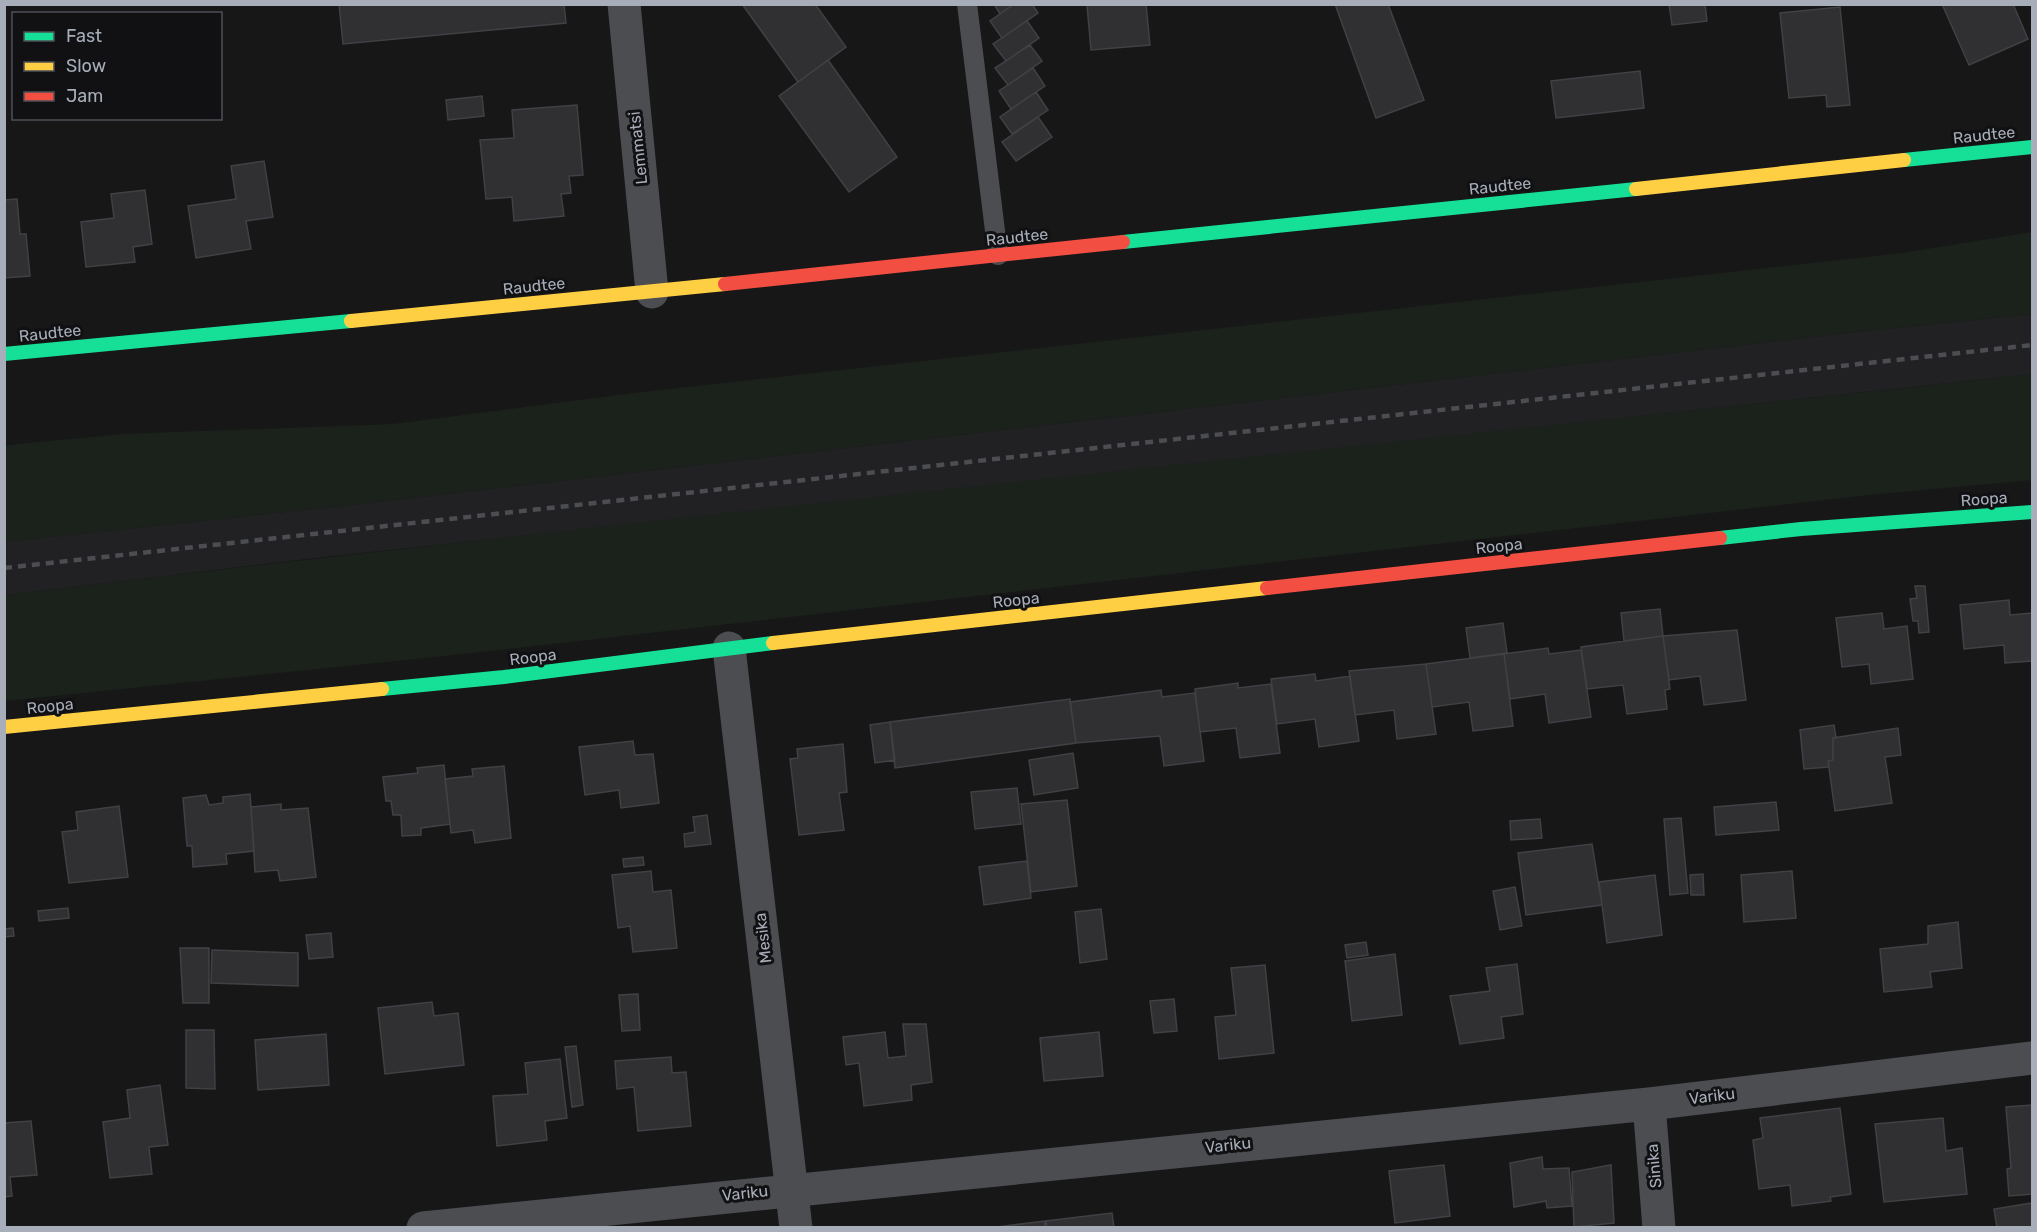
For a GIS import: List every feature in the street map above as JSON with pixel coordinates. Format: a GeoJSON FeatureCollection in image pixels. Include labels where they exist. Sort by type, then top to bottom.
{"type":"FeatureCollection","features":[{"type":"Feature","properties":{"kind":"street","name":"Lemmatsi"},"geometry":{"type":"LineString","coordinates":[[624,4],[652,291]]}},
{"type":"Feature","properties":{"kind":"street","name":"Raudtee"},"geometry":{"type":"LineString","coordinates":[[4,354],[652,291],[2032,147]]}},
{"type":"Feature","properties":{"kind":"street","name":"Roopa"},"geometry":{"type":"LineString","coordinates":[[4,727],[504,677],[729,648],[1801,529],[2032,512]]}},
{"type":"Feature","properties":{"kind":"street","name":"Mesika"},"geometry":{"type":"LineString","coordinates":[[729,648],[796,1227]]}},
{"type":"Feature","properties":{"kind":"street","name":"Variku"},"geometry":{"type":"LineString","coordinates":[[423,1227],[792,1188],[1649,1104],[2032,1058]]}},
{"type":"Feature","properties":{"kind":"street","name":"Sinika"},"geometry":{"type":"LineString","coordinates":[[1649,1104],[1659,1227]]}},
{"type":"Feature","properties":{"kind":"lane"},"geometry":{"type":"LineString","coordinates":[[967,4],[998,255]]}},
{"type":"Feature","properties":{"kind":"shaded area"},"geometry":{"type":"Polygon","coordinates":[[[2032,232],[2032,314],[1848,333],[351,505],[5,542],[5,446],[18,444],[123,434],[393,424],[642,392],[1902,253],[2032,232]]]}},
{"type":"Feature","properties":{"kind":"shaded area"},"geometry":{"type":"Polygon","coordinates":[[[2032,314],[2032,374],[315,558],[5,595],[4,542],[351,505],[1848,333],[2032,314]]]}},
{"type":"Feature","properties":{"kind":"shaded area"},"geometry":{"type":"Polygon","coordinates":[[[2032,374],[2032,480],[1869,495],[454,655],[5,701],[5,595],[765,509],[2032,374]]]}},
{"type":"Feature","properties":{"kind":"building"},"geometry":{"type":"Polygon","coordinates":[[[339,4],[564,4],[566,23],[343,44],[339,4]]]}},
{"type":"Feature","properties":{"kind":"building"},"geometry":{"type":"Polygon","coordinates":[[[742,4],[815,4],[846,47],[798,82],[742,4]]]}},
{"type":"Feature","properties":{"kind":"building"},"geometry":{"type":"Polygon","coordinates":[[[994,4],[1014,4],[1000,14],[994,4]]]}},
{"type":"Feature","properties":{"kind":"building"},"geometry":{"type":"Polygon","coordinates":[[[1014,4],[1032,4],[1038,13],[1002,38],[990,21],[1014,4]]]}},
{"type":"Feature","properties":{"kind":"building"},"geometry":{"type":"Polygon","coordinates":[[[1146,4],[1150,45],[1091,50],[1087,5],[1146,4]]]}},
{"type":"Feature","properties":{"kind":"building"},"geometry":{"type":"Polygon","coordinates":[[[1335,4],[1388,4],[1424,100],[1376,118],[1335,4]]]}},
{"type":"Feature","properties":{"kind":"building"},"geometry":{"type":"Polygon","coordinates":[[[1669,4],[1705,4],[1707,21],[1672,25],[1669,4]]]}},
{"type":"Feature","properties":{"kind":"building"},"geometry":{"type":"Polygon","coordinates":[[[1942,4],[2013,4],[2028,39],[1969,65],[1942,4]]]}},
{"type":"Feature","properties":{"kind":"building"},"geometry":{"type":"Polygon","coordinates":[[[1840,7],[1850,105],[1827,107],[1826,95],[1789,98],[1780,13],[1840,7]]]}},
{"type":"Feature","properties":{"kind":"building"},"geometry":{"type":"Polygon","coordinates":[[[1027,21],[1039,38],[1006,61],[993,44],[1027,21]]]}},
{"type":"Feature","properties":{"kind":"building"},"geometry":{"type":"Polygon","coordinates":[[[1030,45],[1042,61],[1008,85],[995,68],[1030,45]]]}},
{"type":"Feature","properties":{"kind":"building"},"geometry":{"type":"Polygon","coordinates":[[[828,60],[897,157],[849,192],[779,96],[828,60]]]}},
{"type":"Feature","properties":{"kind":"building"},"geometry":{"type":"Polygon","coordinates":[[[1033,68],[1045,86],[1011,109],[999,91],[1033,68]]]}},
{"type":"Feature","properties":{"kind":"building"},"geometry":{"type":"Polygon","coordinates":[[[1640,71],[1644,108],[1556,118],[1551,81],[1640,71]]]}},
{"type":"Feature","properties":{"kind":"building"},"geometry":{"type":"Polygon","coordinates":[[[1036,92],[1048,110],[1012,134],[1000,117],[1036,92]]]}},
{"type":"Feature","properties":{"kind":"building"},"geometry":{"type":"Polygon","coordinates":[[[482,96],[484,116],[448,120],[446,100],[482,96]]]}},
{"type":"Feature","properties":{"kind":"building"},"geometry":{"type":"Polygon","coordinates":[[[577,105],[583,175],[569,176],[571,193],[561,194],[564,216],[514,221],[512,197],[486,199],[480,140],[514,138],[512,110],[577,105]]]}},
{"type":"Feature","properties":{"kind":"building"},"geometry":{"type":"Polygon","coordinates":[[[1038,117],[1052,137],[1016,161],[1002,142],[1038,117]]]}},
{"type":"Feature","properties":{"kind":"building"},"geometry":{"type":"Polygon","coordinates":[[[264,161],[273,217],[246,221],[251,249],[196,258],[188,206],[236,199],[231,166],[264,161]]]}},
{"type":"Feature","properties":{"kind":"building"},"geometry":{"type":"Polygon","coordinates":[[[145,190],[152,244],[133,247],[135,262],[86,267],[81,222],[114,218],[111,194],[145,190]]]}},
{"type":"Feature","properties":{"kind":"building"},"geometry":{"type":"Polygon","coordinates":[[[17,199],[20,234],[26,234],[30,276],[4,278],[4,200],[17,199]]]}},
{"type":"Feature","properties":{"kind":"building"},"geometry":{"type":"Polygon","coordinates":[[[1915,586],[1925,586],[1929,632],[1919,633],[1918,621],[1913,621],[1910,599],[1917,598],[1915,586]]]}},
{"type":"Feature","properties":{"kind":"building"},"geometry":{"type":"Polygon","coordinates":[[[2009,600],[2010,615],[2032,613],[2032,661],[2005,663],[2004,645],[1964,649],[1960,605],[2009,600]]]}},
{"type":"Feature","properties":{"kind":"building"},"geometry":{"type":"Polygon","coordinates":[[[1660,609],[1663,636],[1624,641],[1621,613],[1660,609]]]}},
{"type":"Feature","properties":{"kind":"building"},"geometry":{"type":"Polygon","coordinates":[[[1882,613],[1884,629],[1907,626],[1913,679],[1871,684],[1869,664],[1842,667],[1836,618],[1882,613]]]}},
{"type":"Feature","properties":{"kind":"building"},"geometry":{"type":"Polygon","coordinates":[[[1503,623],[1507,653],[1470,658],[1466,628],[1503,623]]]}},
{"type":"Feature","properties":{"kind":"building"},"geometry":{"type":"Polygon","coordinates":[[[1737,630],[1746,700],[1704,705],[1700,676],[1669,680],[1663,636],[1737,630]]]}},
{"type":"Feature","properties":{"kind":"building"},"geometry":{"type":"Polygon","coordinates":[[[1663,636],[1670,689],[1665,690],[1667,709],[1627,714],[1623,685],[1587,689],[1581,647],[1663,636]]]}},
{"type":"Feature","properties":{"kind":"building"},"geometry":{"type":"Polygon","coordinates":[[[1548,648],[1549,654],[1581,650],[1591,717],[1549,723],[1545,694],[1510,699],[1504,654],[1548,648]]]}},
{"type":"Feature","properties":{"kind":"building"},"geometry":{"type":"Polygon","coordinates":[[[1504,654],[1513,726],[1473,731],[1469,702],[1432,707],[1426,664],[1504,654]]]}},
{"type":"Feature","properties":{"kind":"building"},"geometry":{"type":"Polygon","coordinates":[[[1426,664],[1436,734],[1397,739],[1394,710],[1355,715],[1349,671],[1426,664]]]}},
{"type":"Feature","properties":{"kind":"building"},"geometry":{"type":"Polygon","coordinates":[[[1315,674],[1316,681],[1350,676],[1359,741],[1319,747],[1315,719],[1277,724],[1271,679],[1315,674]]]}},
{"type":"Feature","properties":{"kind":"building"},"geometry":{"type":"Polygon","coordinates":[[[1238,683],[1238,688],[1271,684],[1280,753],[1240,758],[1236,728],[1200,732],[1195,689],[1238,683]]]}},
{"type":"Feature","properties":{"kind":"building"},"geometry":{"type":"Polygon","coordinates":[[[1161,690],[1162,697],[1195,693],[1204,761],[1164,766],[1160,736],[1076,743],[1070,702],[1161,690]]]}},
{"type":"Feature","properties":{"kind":"building"},"geometry":{"type":"Polygon","coordinates":[[[1070,699],[1076,743],[895,768],[890,722],[1070,699]]]}},
{"type":"Feature","properties":{"kind":"building"},"geometry":{"type":"Polygon","coordinates":[[[890,722],[895,760],[875,763],[870,725],[890,722]]]}},
{"type":"Feature","properties":{"kind":"building"},"geometry":{"type":"Polygon","coordinates":[[[1834,725],[1836,738],[1833,738],[1833,760],[1828,761],[1829,767],[1804,769],[1800,730],[1834,725]]]}},
{"type":"Feature","properties":{"kind":"building"},"geometry":{"type":"Polygon","coordinates":[[[1898,728],[1901,755],[1885,757],[1892,803],[1835,811],[1828,761],[1833,760],[1833,738],[1898,728]]]}},
{"type":"Feature","properties":{"kind":"building"},"geometry":{"type":"Polygon","coordinates":[[[633,741],[635,755],[653,754],[659,803],[621,808],[619,790],[585,795],[579,747],[633,741]]]}},
{"type":"Feature","properties":{"kind":"building"},"geometry":{"type":"Polygon","coordinates":[[[843,744],[847,792],[839,793],[844,830],[799,835],[790,759],[798,758],[797,749],[843,744]]]}},
{"type":"Feature","properties":{"kind":"building"},"geometry":{"type":"Polygon","coordinates":[[[1073,753],[1078,788],[1034,795],[1029,760],[1073,753]]]}},
{"type":"Feature","properties":{"kind":"building"},"geometry":{"type":"Polygon","coordinates":[[[444,765],[450,824],[421,828],[421,835],[402,836],[401,815],[393,815],[391,801],[386,801],[383,777],[418,773],[417,768],[444,765]]]}},
{"type":"Feature","properties":{"kind":"building"},"geometry":{"type":"Polygon","coordinates":[[[504,766],[511,838],[475,843],[473,830],[451,833],[445,779],[473,776],[472,769],[504,766]]]}},
{"type":"Feature","properties":{"kind":"building"},"geometry":{"type":"Polygon","coordinates":[[[1017,788],[1021,824],[975,829],[971,792],[1017,788]]]}},
{"type":"Feature","properties":{"kind":"building"},"geometry":{"type":"Polygon","coordinates":[[[250,794],[254,851],[226,854],[227,864],[193,867],[192,846],[187,846],[183,798],[206,795],[209,805],[223,803],[223,797],[250,794]]]}},
{"type":"Feature","properties":{"kind":"building"},"geometry":{"type":"Polygon","coordinates":[[[1067,800],[1077,886],[1031,892],[1021,804],[1067,800]]]}},
{"type":"Feature","properties":{"kind":"building"},"geometry":{"type":"Polygon","coordinates":[[[1776,802],[1779,830],[1716,835],[1714,807],[1776,802]]]}},
{"type":"Feature","properties":{"kind":"building"},"geometry":{"type":"Polygon","coordinates":[[[281,804],[281,810],[308,808],[316,877],[280,881],[278,870],[255,872],[251,807],[281,804]]]}},
{"type":"Feature","properties":{"kind":"building"},"geometry":{"type":"Polygon","coordinates":[[[119,806],[128,877],[69,883],[62,832],[78,830],[76,812],[119,806]]]}},
{"type":"Feature","properties":{"kind":"building"},"geometry":{"type":"Polygon","coordinates":[[[707,815],[711,844],[685,847],[684,834],[695,832],[693,817],[707,815]]]}},
{"type":"Feature","properties":{"kind":"building"},"geometry":{"type":"Polygon","coordinates":[[[1681,818],[1688,893],[1670,895],[1664,819],[1681,818]]]}},
{"type":"Feature","properties":{"kind":"building"},"geometry":{"type":"Polygon","coordinates":[[[1540,819],[1542,838],[1511,840],[1510,821],[1540,819]]]}},
{"type":"Feature","properties":{"kind":"building"},"geometry":{"type":"Polygon","coordinates":[[[1592,844],[1602,905],[1526,915],[1518,853],[1592,844]]]}},
{"type":"Feature","properties":{"kind":"building"},"geometry":{"type":"Polygon","coordinates":[[[643,857],[644,865],[624,867],[623,859],[643,857]]]}},
{"type":"Feature","properties":{"kind":"building"},"geometry":{"type":"Polygon","coordinates":[[[1027,861],[1031,898],[984,905],[979,867],[1027,861]]]}},
{"type":"Feature","properties":{"kind":"building"},"geometry":{"type":"Polygon","coordinates":[[[651,871],[653,892],[671,890],[677,948],[633,952],[630,926],[618,928],[612,875],[651,871]]]}},
{"type":"Feature","properties":{"kind":"building"},"geometry":{"type":"Polygon","coordinates":[[[1792,871],[1796,918],[1744,922],[1741,875],[1792,871]]]}},
{"type":"Feature","properties":{"kind":"building"},"geometry":{"type":"Polygon","coordinates":[[[1703,874],[1704,895],[1691,895],[1690,875],[1703,874]]]}},
{"type":"Feature","properties":{"kind":"building"},"geometry":{"type":"Polygon","coordinates":[[[1655,875],[1662,935],[1607,943],[1599,882],[1655,875]]]}},
{"type":"Feature","properties":{"kind":"building"},"geometry":{"type":"Polygon","coordinates":[[[1515,887],[1522,926],[1500,930],[1493,891],[1515,887]]]}},
{"type":"Feature","properties":{"kind":"building"},"geometry":{"type":"Polygon","coordinates":[[[68,908],[69,918],[39,921],[38,911],[68,908]]]}},
{"type":"Feature","properties":{"kind":"building"},"geometry":{"type":"Polygon","coordinates":[[[1101,909],[1107,959],[1080,963],[1075,912],[1101,909]]]}},
{"type":"Feature","properties":{"kind":"building"},"geometry":{"type":"Polygon","coordinates":[[[1958,922],[1962,968],[1930,972],[1932,987],[1884,992],[1880,949],[1928,944],[1928,926],[1958,922]]]}},
{"type":"Feature","properties":{"kind":"building"},"geometry":{"type":"Polygon","coordinates":[[[13,928],[14,936],[4,937],[4,929],[13,928]]]}},
{"type":"Feature","properties":{"kind":"building"},"geometry":{"type":"Polygon","coordinates":[[[331,933],[333,957],[309,959],[306,935],[331,933]]]}},
{"type":"Feature","properties":{"kind":"building"},"geometry":{"type":"Polygon","coordinates":[[[1366,942],[1368,955],[1347,958],[1345,945],[1366,942]]]}},
{"type":"Feature","properties":{"kind":"building"},"geometry":{"type":"Polygon","coordinates":[[[180,948],[209,948],[209,1003],[183,1003],[180,948]]]}},
{"type":"Feature","properties":{"kind":"building"},"geometry":{"type":"Polygon","coordinates":[[[212,950],[298,953],[298,986],[211,983],[212,950]]]}},
{"type":"Feature","properties":{"kind":"building"},"geometry":{"type":"Polygon","coordinates":[[[1395,954],[1402,1015],[1352,1021],[1345,961],[1395,954]]]}},
{"type":"Feature","properties":{"kind":"building"},"geometry":{"type":"Polygon","coordinates":[[[1517,964],[1523,1014],[1501,1017],[1504,1038],[1460,1044],[1450,996],[1490,991],[1486,968],[1517,964]]]}},
{"type":"Feature","properties":{"kind":"building"},"geometry":{"type":"Polygon","coordinates":[[[1265,965],[1274,1053],[1219,1059],[1215,1017],[1236,1015],[1231,968],[1265,965]]]}},
{"type":"Feature","properties":{"kind":"building"},"geometry":{"type":"Polygon","coordinates":[[[638,994],[640,1030],[622,1031],[619,995],[638,994]]]}},
{"type":"Feature","properties":{"kind":"building"},"geometry":{"type":"Polygon","coordinates":[[[1174,999],[1177,1031],[1154,1033],[1150,1001],[1174,999]]]}},
{"type":"Feature","properties":{"kind":"building"},"geometry":{"type":"Polygon","coordinates":[[[432,1002],[434,1016],[458,1013],[464,1065],[385,1074],[378,1008],[432,1002]]]}},
{"type":"Feature","properties":{"kind":"building"},"geometry":{"type":"Polygon","coordinates":[[[903,1024],[926,1024],[932,1082],[911,1085],[912,1100],[864,1106],[859,1063],[846,1065],[843,1037],[885,1032],[888,1058],[906,1056],[903,1024]]]}},
{"type":"Feature","properties":{"kind":"building"},"geometry":{"type":"Polygon","coordinates":[[[186,1030],[214,1030],[215,1089],[186,1088],[186,1030]]]}},
{"type":"Feature","properties":{"kind":"building"},"geometry":{"type":"Polygon","coordinates":[[[1099,1032],[1103,1076],[1044,1081],[1040,1038],[1099,1032]]]}},
{"type":"Feature","properties":{"kind":"building"},"geometry":{"type":"Polygon","coordinates":[[[326,1034],[329,1085],[258,1090],[255,1040],[326,1034]]]}},
{"type":"Feature","properties":{"kind":"building"},"geometry":{"type":"Polygon","coordinates":[[[576,1046],[583,1105],[572,1107],[565,1047],[576,1046]]]}},
{"type":"Feature","properties":{"kind":"building"},"geometry":{"type":"Polygon","coordinates":[[[671,1057],[672,1073],[686,1072],[691,1126],[638,1131],[634,1087],[617,1089],[615,1061],[671,1057]]]}},
{"type":"Feature","properties":{"kind":"building"},"geometry":{"type":"Polygon","coordinates":[[[560,1059],[567,1118],[545,1121],[547,1140],[497,1146],[493,1096],[528,1094],[525,1063],[560,1059]]]}},
{"type":"Feature","properties":{"kind":"building"},"geometry":{"type":"Polygon","coordinates":[[[160,1085],[168,1145],[149,1147],[152,1174],[110,1178],[103,1122],[130,1118],[127,1090],[160,1085]]]}},
{"type":"Feature","properties":{"kind":"building"},"geometry":{"type":"Polygon","coordinates":[[[2032,1105],[2032,1194],[2009,1196],[2007,1169],[2011,1168],[2006,1107],[2032,1105]]]}},
{"type":"Feature","properties":{"kind":"building"},"geometry":{"type":"Polygon","coordinates":[[[1840,1108],[1851,1194],[1830,1197],[1831,1201],[1792,1206],[1790,1185],[1759,1189],[1753,1140],[1763,1138],[1760,1118],[1840,1108]]]}},
{"type":"Feature","properties":{"kind":"building"},"geometry":{"type":"Polygon","coordinates":[[[1943,1118],[1946,1151],[1962,1148],[1967,1194],[1884,1202],[1875,1124],[1943,1118]]]}},
{"type":"Feature","properties":{"kind":"building"},"geometry":{"type":"Polygon","coordinates":[[[31,1121],[37,1175],[10,1177],[12,1196],[4,1197],[4,1123],[31,1121]]]}},
{"type":"Feature","properties":{"kind":"building"},"geometry":{"type":"Polygon","coordinates":[[[1542,1157],[1543,1169],[1569,1168],[1572,1206],[1547,1208],[1546,1201],[1514,1207],[1510,1163],[1542,1157]]]}},
{"type":"Feature","properties":{"kind":"building"},"geometry":{"type":"Polygon","coordinates":[[[1444,1165],[1450,1216],[1395,1223],[1389,1171],[1444,1165]]]}},
{"type":"Feature","properties":{"kind":"building"},"geometry":{"type":"Polygon","coordinates":[[[1611,1165],[1614,1223],[1574,1227],[1572,1172],[1611,1165]]]}},
{"type":"Feature","properties":{"kind":"building"},"geometry":{"type":"Polygon","coordinates":[[[2032,1203],[2032,1228],[1997,1228],[1994,1209],[2032,1203]]]}},
{"type":"Feature","properties":{"kind":"building"},"geometry":{"type":"Polygon","coordinates":[[[1112,1213],[1114,1228],[1047,1228],[1046,1221],[1112,1213]]]}},
{"type":"Feature","properties":{"kind":"building"},"geometry":{"type":"Polygon","coordinates":[[[1045,1221],[1045,1228],[989,1228],[1045,1221]]]}},
{"type":"Feature","properties":{"kind":"railway"},"geometry":{"type":"LineString","coordinates":[[4,568],[2032,345]]}},
{"type":"Feature","properties":{"kind":"traffic: fast"},"geometry":{"type":"LineString","coordinates":[[1904,160],[2032,147]]}},
{"type":"Feature","properties":{"kind":"traffic: fast"},"geometry":{"type":"LineString","coordinates":[[1123,242],[1636,189]]}},
{"type":"Feature","properties":{"kind":"traffic: fast"},"geometry":{"type":"LineString","coordinates":[[4,354],[351,321]]}},
{"type":"Feature","properties":{"kind":"traffic: fast"},"geometry":{"type":"LineString","coordinates":[[1720,538],[1801,529],[2032,512]]}},
{"type":"Feature","properties":{"kind":"traffic: fast"},"geometry":{"type":"LineString","coordinates":[[382,689],[504,677],[773,643]]}},
{"type":"Feature","properties":{"kind":"traffic: slow"},"geometry":{"type":"LineString","coordinates":[[1636,189],[1904,160]]}},
{"type":"Feature","properties":{"kind":"traffic: slow"},"geometry":{"type":"LineString","coordinates":[[351,321],[725,284]]}},
{"type":"Feature","properties":{"kind":"traffic: slow"},"geometry":{"type":"LineString","coordinates":[[773,643],[1267,588]]}},
{"type":"Feature","properties":{"kind":"traffic: slow"},"geometry":{"type":"LineString","coordinates":[[4,727],[382,689]]}},
{"type":"Feature","properties":{"kind":"traffic: jam"},"geometry":{"type":"LineString","coordinates":[[725,284],[1123,242]]}},
{"type":"Feature","properties":{"kind":"traffic: jam"},"geometry":{"type":"LineString","coordinates":[[1267,588],[1720,538]]}}]}
